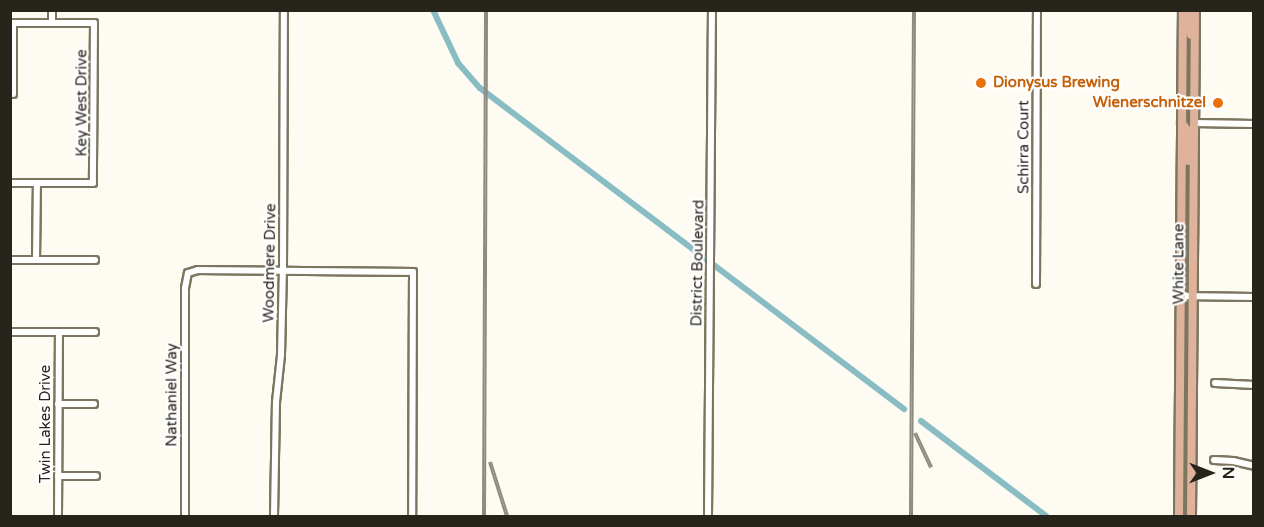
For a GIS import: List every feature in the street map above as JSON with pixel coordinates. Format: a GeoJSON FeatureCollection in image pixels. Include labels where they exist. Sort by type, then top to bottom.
{"type":"FeatureCollection","features":[{"type":"Feature","properties":{"kind":"main road"},"geometry":{"type":"LineString","coordinates":[[1183,10],[1187,14],[1194,54]]}},
{"type":"Feature","properties":{"kind":"main road","name":"White Lane"},"geometry":{"type":"LineString","coordinates":[[1181,516],[1179,485],[1183,10]]}},
{"type":"Feature","properties":{"kind":"main road","name":"White Lane"},"geometry":{"type":"LineString","coordinates":[[1191,516],[1195,10]]}},
{"type":"Feature","properties":{"kind":"main road"},"geometry":{"type":"LineString","coordinates":[[1182,67],[1186,111],[1188,119],[1194,123]]}},
{"type":"Feature","properties":{"kind":"main road"},"geometry":{"type":"LineString","coordinates":[[1182,123],[1187,130],[1188,162],[1192,166]]}},
{"type":"Feature","properties":{"kind":"street"},"geometry":{"type":"LineString","coordinates":[[13,94],[12,23],[52,23],[52,10]]}},
{"type":"Feature","properties":{"kind":"street","name":"Woodmere Drive"},"geometry":{"type":"LineString","coordinates":[[274,516],[276,402],[281,355],[283,270],[284,10]]}},
{"type":"Feature","properties":{"kind":"street","name":"District Boulevard"},"geometry":{"type":"LineString","coordinates":[[708,516],[712,10]]}},
{"type":"Feature","properties":{"kind":"street","name":"Schirra Court"},"geometry":{"type":"LineString","coordinates":[[1036,284],[1037,10]]}},
{"type":"Feature","properties":{"kind":"street","name":"Key West Drive"},"geometry":{"type":"LineString","coordinates":[[37,183],[93,183],[94,23],[52,23]]}},
{"type":"Feature","properties":{"kind":"street"},"geometry":{"type":"LineString","coordinates":[[1194,123],[1254,124]]}},
{"type":"Feature","properties":{"kind":"street"},"geometry":{"type":"LineString","coordinates":[[10,183],[37,183],[36,260]]}},
{"type":"Feature","properties":{"kind":"street"},"geometry":{"type":"LineString","coordinates":[[10,260],[95,260]]}},
{"type":"Feature","properties":{"kind":"street","name":"Nathaniel Way"},"geometry":{"type":"LineString","coordinates":[[185,516],[185,288],[188,273],[198,270],[283,270]]}},
{"type":"Feature","properties":{"kind":"street"},"geometry":{"type":"LineString","coordinates":[[283,270],[413,272],[412,516]]}},
{"type":"Feature","properties":{"kind":"street"},"geometry":{"type":"LineString","coordinates":[[1180,296],[1193,294],[1254,297]]}},
{"type":"Feature","properties":{"kind":"street"},"geometry":{"type":"LineString","coordinates":[[10,332],[95,332]]}},
{"type":"Feature","properties":{"kind":"street","name":"Twin Lakes Drive"},"geometry":{"type":"LineString","coordinates":[[58,516],[59,332]]}},
{"type":"Feature","properties":{"kind":"street"},"geometry":{"type":"LineString","coordinates":[[1215,383],[1254,386]]}},
{"type":"Feature","properties":{"kind":"street"},"geometry":{"type":"LineString","coordinates":[[58,404],[94,404]]}},
{"type":"Feature","properties":{"kind":"street"},"geometry":{"type":"LineString","coordinates":[[1214,460],[1242,462],[1254,466]]}},
{"type":"Feature","properties":{"kind":"street"},"geometry":{"type":"LineString","coordinates":[[58,476],[96,476]]}},
{"type":"Feature","properties":{"kind":"waterway"},"geometry":{"type":"LineString","coordinates":[[433,10],[458,63],[480,88],[904,409]]}},
{"type":"Feature","properties":{"kind":"waterway"},"geometry":{"type":"LineString","coordinates":[[921,421],[1046,516]]}},
{"type":"Feature","properties":{"kind":"railway"},"geometry":{"type":"LineString","coordinates":[[484,516],[486,10]]}},
{"type":"Feature","properties":{"kind":"railway"},"geometry":{"type":"LineString","coordinates":[[911,516],[914,10]]}},
{"type":"Feature","properties":{"kind":"railway"},"geometry":{"type":"LineString","coordinates":[[915,433],[931,468]]}},
{"type":"Feature","properties":{"kind":"railway"},"geometry":{"type":"LineString","coordinates":[[490,462],[507,516]]}},
{"type":"Feature","properties":{"kind":"place","name":"Dionysus Brewing"},"geometry":{"type":"Point","coordinates":[981,83]}},
{"type":"Feature","properties":{"kind":"place","name":"Wienerschnitzel"},"geometry":{"type":"Point","coordinates":[1218,103]}}]}
